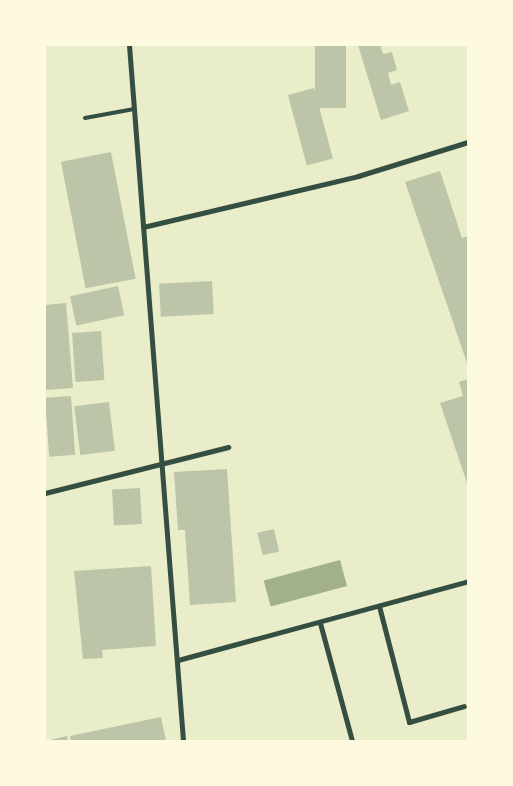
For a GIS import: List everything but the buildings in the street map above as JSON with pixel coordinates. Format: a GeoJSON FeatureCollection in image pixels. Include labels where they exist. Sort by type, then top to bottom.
{"type":"FeatureCollection","features":[{"type":"Feature","properties":{"kind":"street"},"geometry":{"type":"LineString","coordinates":[[129,45],[183,741]]}},
{"type":"Feature","properties":{"kind":"street"},"geometry":{"type":"LineString","coordinates":[[143,227],[358,176],[468,142]]}},
{"type":"Feature","properties":{"kind":"street"},"geometry":{"type":"LineString","coordinates":[[45,493],[228,447]]}},
{"type":"Feature","properties":{"kind":"street"},"geometry":{"type":"LineString","coordinates":[[178,660],[320,623],[468,581]]}},
{"type":"Feature","properties":{"kind":"street"},"geometry":{"type":"LineString","coordinates":[[379,606],[409,722],[464,706]]}},
{"type":"Feature","properties":{"kind":"street"},"geometry":{"type":"LineString","coordinates":[[320,623],[352,741]]}},
{"type":"Feature","properties":{"kind":"lane"},"geometry":{"type":"LineString","coordinates":[[85,118],[134,109]]}},
{"type":"Feature","properties":{"kind":"shaded area"},"geometry":{"type":"Polygon","coordinates":[[[340,560],[347,586],[271,607],[264,580],[340,560]]]}}]}
